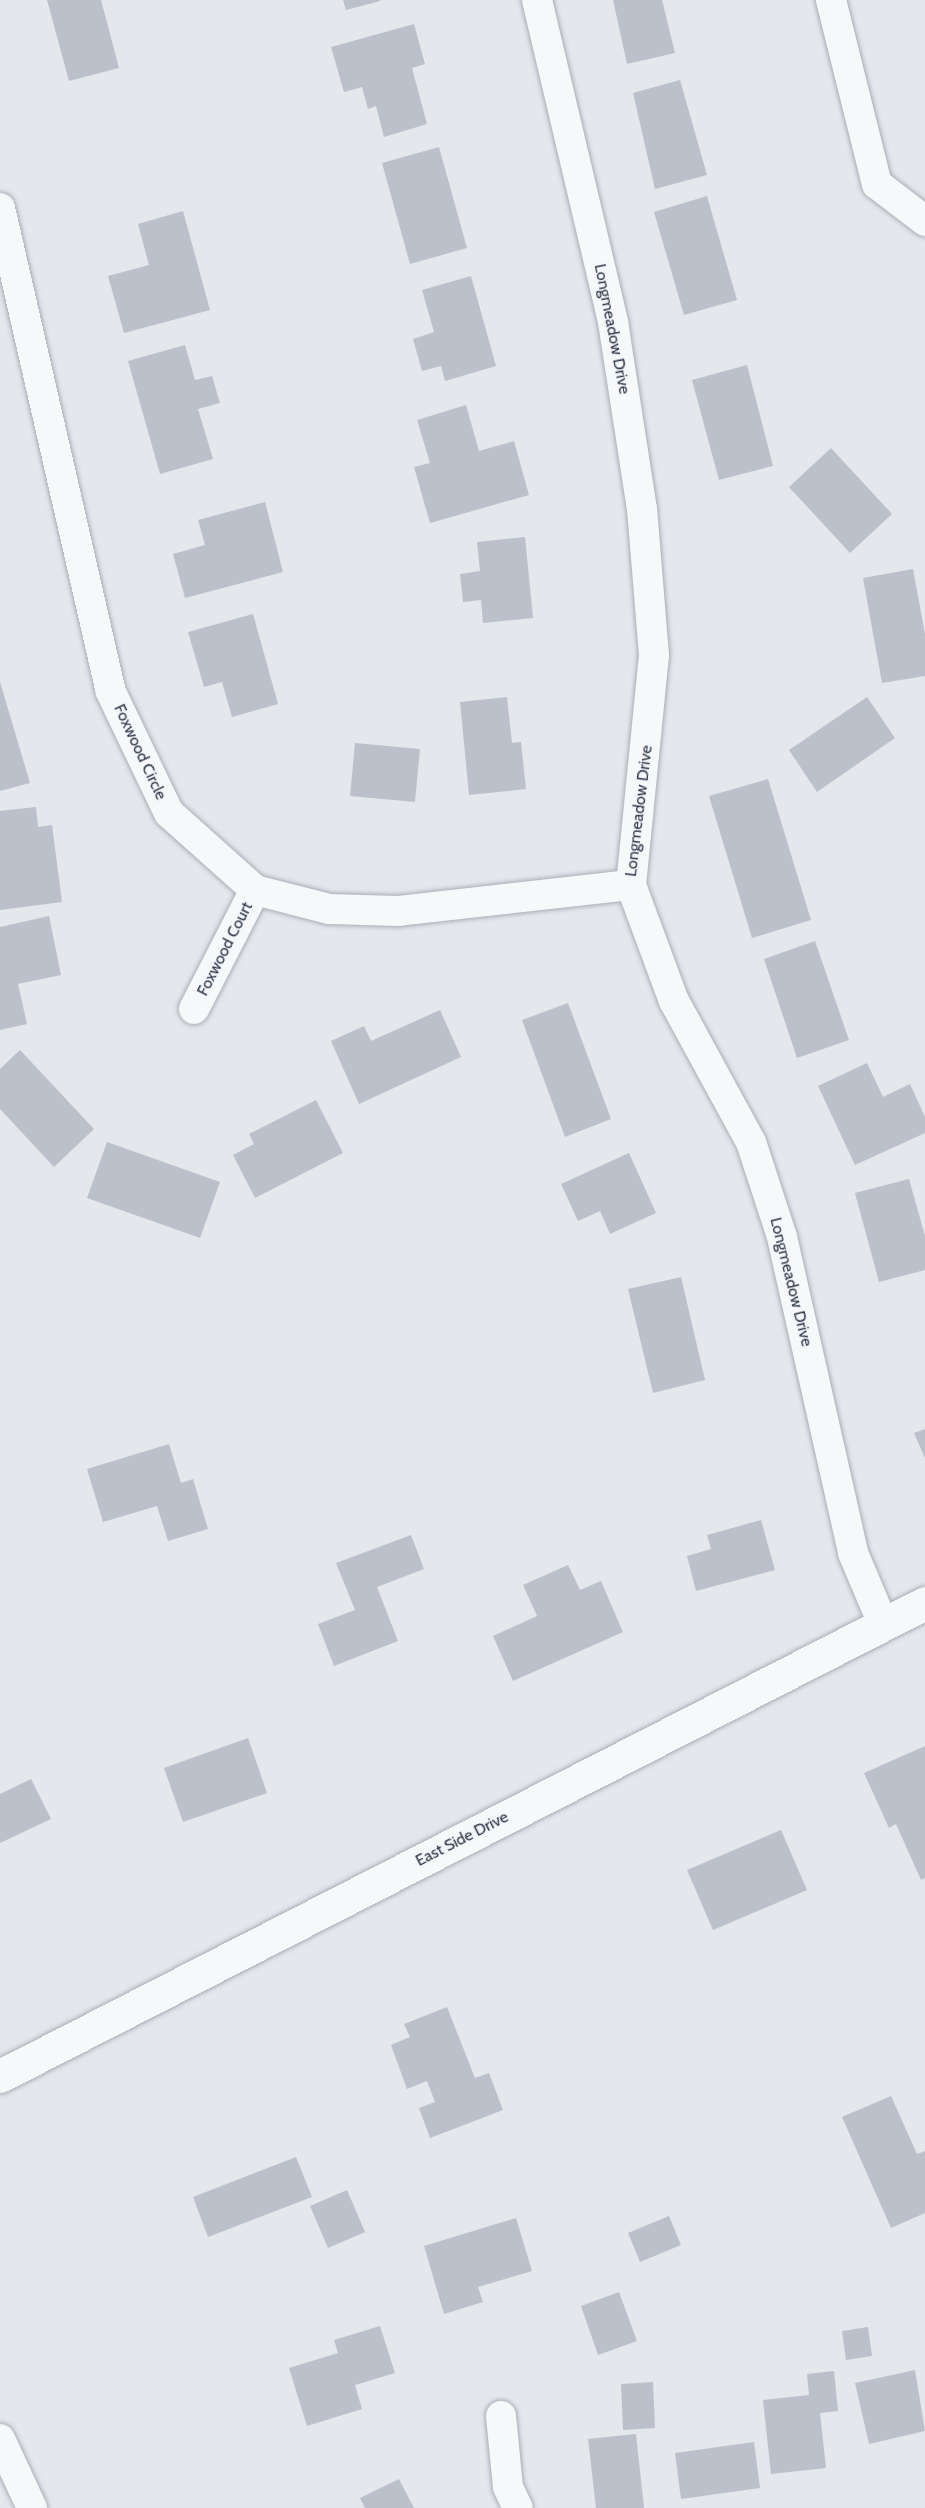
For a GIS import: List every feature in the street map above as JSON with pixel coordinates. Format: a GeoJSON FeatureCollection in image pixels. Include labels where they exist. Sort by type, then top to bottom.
{"type":"FeatureCollection","features":[{"type":"Feature","properties":{"kind":"street","name":"Longmeadow Drive"},"geometry":{"type":"LineString","coordinates":[[537,0],[613,322],[642,509],[654,655],[631,885],[674,1000],[751,1142],[782,1237],[853,1553],[883,1624]]}},
{"type":"Feature","properties":{"kind":"street"},"geometry":{"type":"LineString","coordinates":[[831,0],[877,184],[925,221]]}},
{"type":"Feature","properties":{"kind":"street","name":"Foxwood Circle"},"geometry":{"type":"LineString","coordinates":[[0,208],[110,690],[169,813],[255,890],[329,909],[398,911],[631,885]]}},
{"type":"Feature","properties":{"kind":"street","name":"Foxwood Court"},"geometry":{"type":"LineString","coordinates":[[194,1009],[255,890]]}},
{"type":"Feature","properties":{"kind":"street","name":"East Side Drive"},"geometry":{"type":"LineString","coordinates":[[0,2076],[925,1603]]}},
{"type":"Feature","properties":{"kind":"street"},"geometry":{"type":"LineString","coordinates":[[501,2416],[508,2487],[518,2508]]}},
{"type":"Feature","properties":{"kind":"street"},"geometry":{"type":"LineString","coordinates":[[0,2439],[32,2508]]}},
{"type":"Feature","properties":{"kind":"building"},"geometry":{"type":"Polygon","coordinates":[[[47,0],[101,0],[119,68],[69,81],[47,0]]]}},
{"type":"Feature","properties":{"kind":"building"},"geometry":{"type":"Polygon","coordinates":[[[343,0],[380,0],[380,1],[346,10],[343,0]]]}},
{"type":"Feature","properties":{"kind":"building"},"geometry":{"type":"Polygon","coordinates":[[[613,0],[662,0],[675,53],[627,64],[613,0]]]}},
{"type":"Feature","properties":{"kind":"building"},"geometry":{"type":"Polygon","coordinates":[[[414,24],[425,64],[412,68],[427,124],[384,137],[376,106],[368,109],[362,87],[344,92],[331,47],[414,24]]]}},
{"type":"Feature","properties":{"kind":"building"},"geometry":{"type":"Polygon","coordinates":[[[680,80],[707,175],[655,189],[633,93],[680,80]]]}},
{"type":"Feature","properties":{"kind":"building"},"geometry":{"type":"Polygon","coordinates":[[[439,147],[467,248],[410,264],[382,163],[439,147]]]}},
{"type":"Feature","properties":{"kind":"building"},"geometry":{"type":"Polygon","coordinates":[[[707,196],[737,300],[684,315],[654,212],[707,196]]]}},
{"type":"Feature","properties":{"kind":"building"},"geometry":{"type":"Polygon","coordinates":[[[183,211],[210,310],[124,333],[108,276],[149,265],[138,224],[183,211]]]}},
{"type":"Feature","properties":{"kind":"building"},"geometry":{"type":"Polygon","coordinates":[[[471,276],[496,366],[445,381],[441,366],[422,371],[413,339],[434,332],[422,290],[471,276]]]}},
{"type":"Feature","properties":{"kind":"building"},"geometry":{"type":"Polygon","coordinates":[[[185,345],[195,380],[212,376],[220,403],[198,409],[213,459],[160,474],[128,361],[185,345]]]}},
{"type":"Feature","properties":{"kind":"building"},"geometry":{"type":"Polygon","coordinates":[[[747,365],[773,466],[719,480],[692,380],[747,365]]]}},
{"type":"Feature","properties":{"kind":"building"},"geometry":{"type":"Polygon","coordinates":[[[466,405],[479,451],[514,441],[529,495],[430,523],[414,467],[430,463],[417,420],[466,405]]]}},
{"type":"Feature","properties":{"kind":"building"},"geometry":{"type":"Polygon","coordinates":[[[831,448],[892,514],[850,553],[789,487],[831,448]]]}},
{"type":"Feature","properties":{"kind":"building"},"geometry":{"type":"Polygon","coordinates":[[[265,502],[283,572],[185,598],[173,554],[205,545],[198,520],[265,502]]]}},
{"type":"Feature","properties":{"kind":"building"},"geometry":{"type":"Polygon","coordinates":[[[525,537],[533,618],[483,623],[481,600],[463,602],[460,574],[480,571],[477,542],[525,537]]]}},
{"type":"Feature","properties":{"kind":"building"},"geometry":{"type":"Polygon","coordinates":[[[913,569],[925,634],[925,676],[882,683],[863,578],[913,569]]]}},
{"type":"Feature","properties":{"kind":"building"},"geometry":{"type":"Polygon","coordinates":[[[253,614],[278,704],[232,717],[222,682],[204,687],[188,632],[253,614]]]}},
{"type":"Feature","properties":{"kind":"building"},"geometry":{"type":"Polygon","coordinates":[[[0,682],[30,783],[0,791],[0,682]]]}},
{"type":"Feature","properties":{"kind":"building"},"geometry":{"type":"Polygon","coordinates":[[[507,697],[512,743],[521,742],[526,789],[469,795],[460,702],[507,697]]]}},
{"type":"Feature","properties":{"kind":"building"},"geometry":{"type":"Polygon","coordinates":[[[867,697],[895,738],[817,792],[789,750],[867,697]]]}},
{"type":"Feature","properties":{"kind":"building"},"geometry":{"type":"Polygon","coordinates":[[[355,743],[420,749],[415,802],[350,796],[355,743]]]}},
{"type":"Feature","properties":{"kind":"building"},"geometry":{"type":"Polygon","coordinates":[[[768,779],[811,920],[752,938],[709,796],[768,779]]]}},
{"type":"Feature","properties":{"kind":"building"},"geometry":{"type":"Polygon","coordinates":[[[36,807],[38,827],[52,825],[62,902],[0,910],[0,811],[36,807]]]}},
{"type":"Feature","properties":{"kind":"building"},"geometry":{"type":"Polygon","coordinates":[[[49,916],[61,975],[18,984],[27,1024],[0,1030],[0,927],[49,916]]]}},
{"type":"Feature","properties":{"kind":"building"},"geometry":{"type":"Polygon","coordinates":[[[815,941],[849,1040],[797,1058],[764,959],[815,941]]]}},
{"type":"Feature","properties":{"kind":"building"},"geometry":{"type":"Polygon","coordinates":[[[568,1003],[611,1119],[565,1137],[522,1020],[568,1003]]]}},
{"type":"Feature","properties":{"kind":"building"},"geometry":{"type":"Polygon","coordinates":[[[440,1010],[461,1057],[359,1104],[331,1041],[364,1026],[371,1041],[440,1010]]]}},
{"type":"Feature","properties":{"kind":"building"},"geometry":{"type":"Polygon","coordinates":[[[20,1050],[94,1129],[54,1167],[0,1109],[0,1069],[20,1050]]]}},
{"type":"Feature","properties":{"kind":"building"},"geometry":{"type":"Polygon","coordinates":[[[867,1063],[883,1097],[910,1084],[925,1117],[925,1133],[855,1165],[818,1086],[867,1063]]]}},
{"type":"Feature","properties":{"kind":"building"},"geometry":{"type":"Polygon","coordinates":[[[316,1100],[343,1153],[255,1198],[233,1155],[254,1144],[249,1134],[316,1100]]]}},
{"type":"Feature","properties":{"kind":"building"},"geometry":{"type":"Polygon","coordinates":[[[107,1142],[220,1182],[200,1238],[87,1198],[107,1142]]]}},
{"type":"Feature","properties":{"kind":"building"},"geometry":{"type":"Polygon","coordinates":[[[629,1153],[656,1213],[610,1234],[600,1211],[578,1221],[561,1184],[629,1153]]]}},
{"type":"Feature","properties":{"kind":"building"},"geometry":{"type":"Polygon","coordinates":[[[909,1179],[925,1236],[925,1270],[879,1282],[855,1193],[909,1179]]]}},
{"type":"Feature","properties":{"kind":"building"},"geometry":{"type":"Polygon","coordinates":[[[681,1277],[705,1380],[653,1393],[628,1289],[681,1277]]]}},
{"type":"Feature","properties":{"kind":"building"},"geometry":{"type":"Polygon","coordinates":[[[925,1429],[925,1458],[914,1433],[925,1429]]]}},
{"type":"Feature","properties":{"kind":"building"},"geometry":{"type":"Polygon","coordinates":[[[169,1444],[181,1483],[193,1479],[208,1529],[168,1541],[157,1506],[103,1522],[87,1469],[169,1444]]]}},
{"type":"Feature","properties":{"kind":"building"},"geometry":{"type":"Polygon","coordinates":[[[761,1520],[775,1570],[696,1591],[687,1556],[711,1549],[707,1535],[761,1520]]]}},
{"type":"Feature","properties":{"kind":"building"},"geometry":{"type":"Polygon","coordinates":[[[411,1535],[424,1569],[377,1587],[398,1641],[334,1666],[318,1624],[355,1610],[336,1563],[411,1535]]]}},
{"type":"Feature","properties":{"kind":"building"},"geometry":{"type":"Polygon","coordinates":[[[568,1565],[580,1590],[601,1581],[623,1632],[513,1681],[493,1636],[537,1616],[523,1585],[568,1565]]]}},
{"type":"Feature","properties":{"kind":"building"},"geometry":{"type":"Polygon","coordinates":[[[248,1738],[267,1793],[183,1822],[164,1768],[248,1738]]]}},
{"type":"Feature","properties":{"kind":"building"},"geometry":{"type":"Polygon","coordinates":[[[925,1746],[925,1878],[921,1880],[896,1824],[889,1828],[864,1773],[925,1746]]]}},
{"type":"Feature","properties":{"kind":"building"},"geometry":{"type":"Polygon","coordinates":[[[31,1779],[51,1819],[0,1843],[0,1794],[31,1779]]]}},
{"type":"Feature","properties":{"kind":"building"},"geometry":{"type":"Polygon","coordinates":[[[781,1830],[807,1890],[713,1930],[687,1870],[781,1830]]]}},
{"type":"Feature","properties":{"kind":"building"},"geometry":{"type":"Polygon","coordinates":[[[447,2007],[475,2078],[489,2073],[503,2110],[430,2138],[419,2108],[435,2102],[427,2081],[407,2089],[391,2045],[410,2037],[404,2024],[447,2007]]]}},
{"type":"Feature","properties":{"kind":"building"},"geometry":{"type":"Polygon","coordinates":[[[891,2096],[917,2154],[925,2151],[925,2213],[891,2228],[842,2117],[891,2096]]]}},
{"type":"Feature","properties":{"kind":"building"},"geometry":{"type":"Polygon","coordinates":[[[296,2157],[312,2197],[208,2237],[193,2197],[296,2157]]]}},
{"type":"Feature","properties":{"kind":"building"},"geometry":{"type":"Polygon","coordinates":[[[347,2190],[365,2232],[328,2248],[310,2206],[347,2190]]]}},
{"type":"Feature","properties":{"kind":"building"},"geometry":{"type":"Polygon","coordinates":[[[669,2216],[681,2245],[640,2262],[628,2233],[669,2216]]]}},
{"type":"Feature","properties":{"kind":"building"},"geometry":{"type":"Polygon","coordinates":[[[516,2218],[532,2271],[478,2287],[483,2302],[444,2314],[424,2246],[516,2218]]]}},
{"type":"Feature","properties":{"kind":"building"},"geometry":{"type":"Polygon","coordinates":[[[619,2292],[637,2341],[598,2355],[581,2306],[619,2292]]]}},
{"type":"Feature","properties":{"kind":"building"},"geometry":{"type":"Polygon","coordinates":[[[380,2326],[395,2373],[355,2385],[362,2409],[307,2426],[289,2368],[338,2353],[334,2340],[380,2326]]]}},
{"type":"Feature","properties":{"kind":"building"},"geometry":{"type":"Polygon","coordinates":[[[868,2327],[872,2356],[846,2360],[842,2331],[868,2327]]]}},
{"type":"Feature","properties":{"kind":"building"},"geometry":{"type":"Polygon","coordinates":[[[915,2370],[925,2431],[869,2444],[855,2383],[915,2370]]]}},
{"type":"Feature","properties":{"kind":"building"},"geometry":{"type":"Polygon","coordinates":[[[834,2371],[838,2411],[820,2413],[826,2468],[771,2474],[763,2400],[809,2395],[807,2374],[834,2371]]]}},
{"type":"Feature","properties":{"kind":"building"},"geometry":{"type":"Polygon","coordinates":[[[653,2382],[655,2428],[623,2430],[621,2384],[653,2382]]]}},
{"type":"Feature","properties":{"kind":"building"},"geometry":{"type":"Polygon","coordinates":[[[636,2434],[644,2508],[596,2508],[588,2439],[636,2434]]]}},
{"type":"Feature","properties":{"kind":"building"},"geometry":{"type":"Polygon","coordinates":[[[754,2442],[760,2488],[681,2499],[675,2453],[754,2442]]]}},
{"type":"Feature","properties":{"kind":"building"},"geometry":{"type":"Polygon","coordinates":[[[399,2479],[414,2508],[365,2508],[360,2498],[399,2479]]]}}]}
